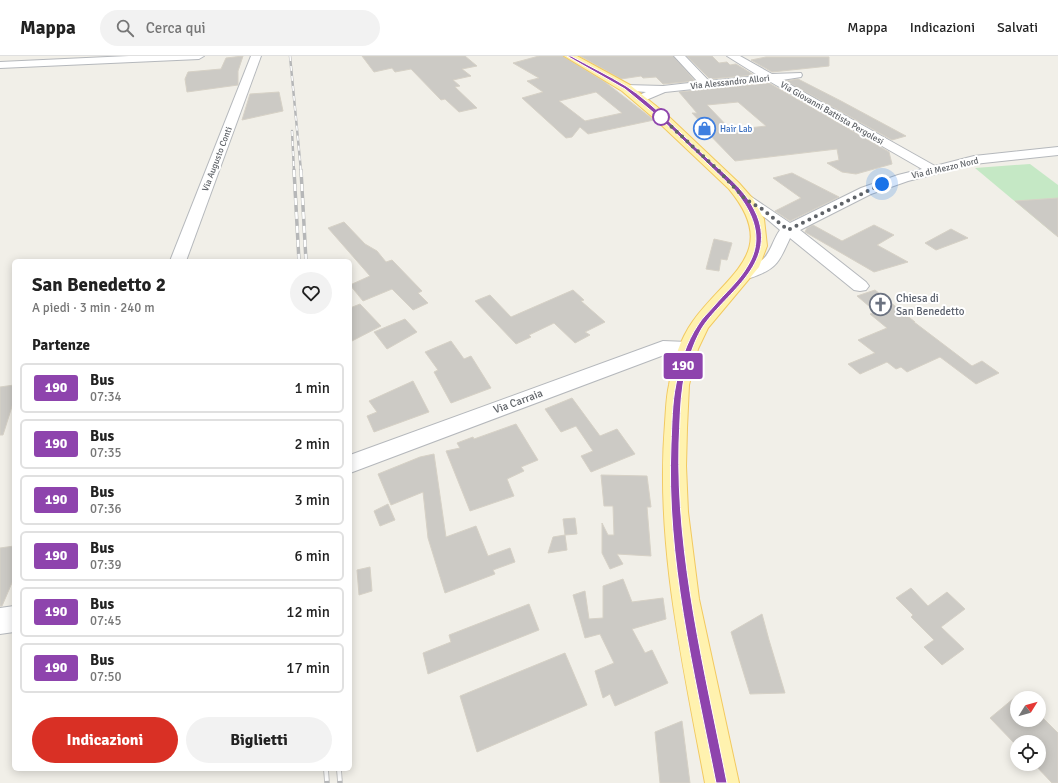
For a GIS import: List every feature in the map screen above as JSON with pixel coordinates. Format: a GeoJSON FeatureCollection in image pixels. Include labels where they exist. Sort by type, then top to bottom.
{"type":"FeatureCollection","features":[{"type":"Feature","properties":{"kind":"main road"},"geometry":{"type":"LineString","coordinates":[[569,56],[633,94],[687,140],[745,199],[756,219],[759,236],[757,252],[746,274],[714,308],[700,326],[688,349],[679,385],[676,422],[674,466],[676,512],[685,598],[722,783]]}},
{"type":"Feature","properties":{"kind":"street"},"geometry":{"type":"LineString","coordinates":[[0,66],[199,56]]}},
{"type":"Feature","properties":{"kind":"street","name":"Via Augusto Conti"},"geometry":{"type":"LineString","coordinates":[[179,259],[256,56]]}},
{"type":"Feature","properties":{"kind":"street"},"geometry":{"type":"LineString","coordinates":[[679,56],[706,84]]}},
{"type":"Feature","properties":{"kind":"street","name":"Via Giovanni Battista Pergolesi"},"geometry":{"type":"LineString","coordinates":[[732,56],[933,170]]}},
{"type":"Feature","properties":{"kind":"street","name":"Via Alessandro Allori"},"geometry":{"type":"LineString","coordinates":[[633,94],[706,84],[797,75]]}},
{"type":"Feature","properties":{"kind":"street","name":"Via Alessandro Allori"},"geometry":{"type":"LineString","coordinates":[[633,94],[663,89]]}},
{"type":"Feature","properties":{"kind":"street","name":"Via di Mezzo Nord"},"geometry":{"type":"LineString","coordinates":[[788,230],[882,184],[933,170],[991,158],[1058,151]]}},
{"type":"Feature","properties":{"kind":"street"},"geometry":{"type":"LineString","coordinates":[[745,199],[762,209],[860,286]]}},
{"type":"Feature","properties":{"kind":"street"},"geometry":{"type":"LineString","coordinates":[[746,274],[761,268],[770,262],[782,237],[788,230]]}},
{"type":"Feature","properties":{"kind":"street","name":"Via Carraia"},"geometry":{"type":"LineString","coordinates":[[352,463],[663,348],[688,349]]}},
{"type":"Feature","properties":{"kind":"street"},"geometry":{"type":"LineString","coordinates":[[0,622],[12,619]]}},
{"type":"Feature","properties":{"kind":"green space"},"geometry":{"type":"Polygon","coordinates":[[[1030,164],[1058,185],[1058,234],[1054,234],[975,168],[1030,164]]]}},
{"type":"Feature","properties":{"kind":"building"},"geometry":{"type":"Polygon","coordinates":[[[243,56],[238,71],[238,85],[187,92],[185,79],[188,72],[221,69],[226,58],[243,56]]]}},
{"type":"Feature","properties":{"kind":"building"},"geometry":{"type":"Polygon","coordinates":[[[362,56],[465,56],[477,66],[462,69],[471,76],[453,80],[460,86],[455,87],[477,108],[459,112],[445,99],[441,100],[411,69],[395,72],[392,68],[374,72],[362,56]]]}},
{"type":"Feature","properties":{"kind":"building"},"geometry":{"type":"Polygon","coordinates":[[[539,56],[563,56],[605,82],[654,120],[588,134],[580,127],[572,137],[566,138],[522,98],[543,92],[527,81],[539,78],[513,63],[539,56]],[[596,92],[559,101],[585,121],[622,113],[596,92]]]}},
{"type":"Feature","properties":{"kind":"building"},"geometry":{"type":"Polygon","coordinates":[[[580,56],[673,56],[695,81],[663,84],[656,77],[643,78],[641,76],[621,79],[580,56]]]}},
{"type":"Feature","properties":{"kind":"building"},"geometry":{"type":"Polygon","coordinates":[[[687,56],[712,56],[719,63],[727,62],[730,65],[736,64],[754,75],[710,79],[687,56]]]}},
{"type":"Feature","properties":{"kind":"building"},"geometry":{"type":"Polygon","coordinates":[[[766,57],[829,57],[829,66],[772,72],[751,60],[766,57]]]}},
{"type":"Feature","properties":{"kind":"building"},"geometry":{"type":"Polygon","coordinates":[[[798,79],[906,136],[892,140],[786,81],[798,79]]]}},
{"type":"Feature","properties":{"kind":"building"},"geometry":{"type":"Polygon","coordinates":[[[769,83],[889,152],[892,164],[856,174],[842,172],[827,163],[839,160],[837,149],[735,161],[702,127],[704,126],[692,113],[697,113],[679,92],[769,83]],[[738,102],[707,105],[731,130],[766,126],[738,102]]]}},
{"type":"Feature","properties":{"kind":"building"},"geometry":{"type":"Polygon","coordinates":[[[279,92],[283,111],[242,120],[250,94],[279,92]]]}},
{"type":"Feature","properties":{"kind":"building"},"geometry":{"type":"Polygon","coordinates":[[[792,173],[839,197],[790,221],[775,211],[801,198],[773,178],[792,173]]]}},
{"type":"Feature","properties":{"kind":"building"},"geometry":{"type":"Polygon","coordinates":[[[1058,198],[1058,237],[1015,201],[1058,198]]]}},
{"type":"Feature","properties":{"kind":"building"},"geometry":{"type":"Polygon","coordinates":[[[344,222],[365,244],[377,251],[386,262],[392,260],[422,291],[418,293],[428,303],[413,310],[392,289],[363,301],[352,287],[352,284],[370,276],[328,228],[344,222]]]}},
{"type":"Feature","properties":{"kind":"building"},"geometry":{"type":"Polygon","coordinates":[[[813,225],[842,241],[874,225],[894,235],[877,245],[908,262],[874,272],[805,232],[807,228],[813,225]]]}},
{"type":"Feature","properties":{"kind":"building"},"geometry":{"type":"Polygon","coordinates":[[[951,229],[968,238],[936,250],[925,243],[951,229]]]}},
{"type":"Feature","properties":{"kind":"building"},"geometry":{"type":"Polygon","coordinates":[[[714,239],[732,243],[727,260],[721,259],[719,271],[706,269],[714,239]]]}},
{"type":"Feature","properties":{"kind":"building"},"geometry":{"type":"Polygon","coordinates":[[[573,290],[584,300],[581,301],[605,322],[585,332],[590,335],[575,343],[554,323],[529,335],[531,337],[516,344],[475,301],[490,295],[511,317],[573,290]]]}},
{"type":"Feature","properties":{"kind":"building"},"geometry":{"type":"Polygon","coordinates":[[[875,290],[972,366],[982,361],[999,373],[976,384],[940,357],[907,372],[901,367],[896,369],[887,362],[860,374],[848,364],[875,353],[858,340],[887,328],[870,314],[876,312],[857,296],[875,290]]]}},
{"type":"Feature","properties":{"kind":"building"},"geometry":{"type":"Polygon","coordinates":[[[360,304],[381,326],[352,341],[352,307],[360,304]]]}},
{"type":"Feature","properties":{"kind":"building"},"geometry":{"type":"Polygon","coordinates":[[[405,319],[417,332],[387,349],[374,332],[405,319]]]}},
{"type":"Feature","properties":{"kind":"building"},"geometry":{"type":"Polygon","coordinates":[[[451,341],[464,359],[471,356],[491,388],[451,403],[434,372],[438,370],[425,352],[451,341]]]}},
{"type":"Feature","properties":{"kind":"building"},"geometry":{"type":"Polygon","coordinates":[[[413,381],[429,412],[374,432],[367,416],[377,412],[369,401],[413,381]]]}},
{"type":"Feature","properties":{"kind":"building"},"geometry":{"type":"Polygon","coordinates":[[[12,385],[12,406],[3,435],[0,435],[0,387],[12,385]]]}},
{"type":"Feature","properties":{"kind":"building"},"geometry":{"type":"Polygon","coordinates":[[[572,398],[600,436],[617,429],[635,454],[591,472],[581,456],[593,451],[576,426],[561,432],[545,409],[572,398]]]}},
{"type":"Feature","properties":{"kind":"building"},"geometry":{"type":"Polygon","coordinates":[[[516,424],[538,460],[521,467],[524,471],[507,479],[514,496],[470,511],[446,451],[460,448],[457,443],[473,437],[474,439],[516,424]]]}},
{"type":"Feature","properties":{"kind":"building"},"geometry":{"type":"Polygon","coordinates":[[[434,454],[446,537],[476,526],[488,556],[510,548],[515,562],[493,570],[495,574],[445,593],[428,538],[423,492],[391,505],[378,474],[420,457],[434,454]]]}},
{"type":"Feature","properties":{"kind":"building"},"geometry":{"type":"Polygon","coordinates":[[[601,475],[647,476],[651,507],[647,507],[651,556],[617,554],[623,564],[610,569],[602,553],[602,523],[608,535],[614,535],[613,506],[604,506],[601,475]]]}},
{"type":"Feature","properties":{"kind":"building"},"geometry":{"type":"Polygon","coordinates":[[[388,504],[395,520],[380,526],[374,511],[388,504]]]}},
{"type":"Feature","properties":{"kind":"building"},"geometry":{"type":"Polygon","coordinates":[[[575,518],[577,534],[565,535],[563,519],[575,518]]]}},
{"type":"Feature","properties":{"kind":"building"},"geometry":{"type":"Polygon","coordinates":[[[565,535],[567,550],[548,553],[553,537],[565,535]]]}},
{"type":"Feature","properties":{"kind":"building"},"geometry":{"type":"Polygon","coordinates":[[[12,546],[12,583],[2,606],[0,606],[0,548],[12,546]]]}},
{"type":"Feature","properties":{"kind":"building"},"geometry":{"type":"Polygon","coordinates":[[[370,567],[372,591],[359,595],[357,570],[370,567]]]}},
{"type":"Feature","properties":{"kind":"building"},"geometry":{"type":"Polygon","coordinates":[[[623,579],[632,602],[663,598],[666,619],[632,629],[645,653],[652,650],[668,683],[615,706],[610,694],[603,698],[595,671],[614,663],[600,634],[585,638],[573,595],[585,591],[589,619],[603,618],[603,586],[623,579]]]}},
{"type":"Feature","properties":{"kind":"building"},"geometry":{"type":"Polygon","coordinates":[[[911,588],[928,606],[947,592],[965,609],[941,627],[964,649],[942,665],[924,647],[934,640],[911,617],[913,615],[896,598],[911,588]]]}},
{"type":"Feature","properties":{"kind":"building"},"geometry":{"type":"Polygon","coordinates":[[[529,604],[539,630],[428,674],[423,653],[451,642],[449,635],[529,604]]]}},
{"type":"Feature","properties":{"kind":"building"},"geometry":{"type":"Polygon","coordinates":[[[762,614],[785,693],[750,694],[731,632],[762,614]]]}},
{"type":"Feature","properties":{"kind":"building"},"geometry":{"type":"Polygon","coordinates":[[[565,653],[587,705],[477,752],[460,696],[565,653]]]}},
{"type":"Feature","properties":{"kind":"building"},"geometry":{"type":"Polygon","coordinates":[[[1010,701],[1010,727],[1046,727],[1046,721],[1058,733],[1058,783],[1052,783],[1041,771],[1046,771],[1046,735],[1010,735],[1010,739],[990,718],[1010,701]]]}},
{"type":"Feature","properties":{"kind":"building"},"geometry":{"type":"Polygon","coordinates":[[[682,721],[690,783],[660,783],[655,732],[682,721]]]}},
{"type":"Feature","properties":{"kind":"railway"},"geometry":{"type":"LineString","coordinates":[[290,56],[301,171]]}},
{"type":"Feature","properties":{"kind":"railway"},"geometry":{"type":"LineString","coordinates":[[292,131],[294,171]]}},
{"type":"Feature","properties":{"kind":"railway"},"geometry":{"type":"LineString","coordinates":[[294,170],[299,259]]}},
{"type":"Feature","properties":{"kind":"railway"},"geometry":{"type":"LineString","coordinates":[[301,170],[306,259]]}},
{"type":"Feature","properties":{"kind":"railway"},"geometry":{"type":"LineString","coordinates":[[326,771],[327,783]]}},
{"type":"Feature","properties":{"kind":"railway"},"geometry":{"type":"LineString","coordinates":[[339,771],[340,783]]}},
{"type":"Feature","properties":{"kind":"bus line","name":"190"},"geometry":{"type":"LineString","coordinates":[[569,56],[626,88],[661,117],[734,186],[745,199],[756,219],[759,246],[753,262],[746,274],[714,308],[700,326],[688,349],[679,385],[676,428],[674,466],[676,512],[685,598],[722,783]]}},
{"type":"Feature","properties":{"kind":"place","name":"Hair Lab"},"geometry":{"type":"Point","coordinates":[705,129]}},
{"type":"Feature","properties":{"kind":"place","name":"Chiesa di San Benedetto"},"geometry":{"type":"Point","coordinates":[880,304]}},
{"type":"Feature","properties":{"kind":"route"},"geometry":{"type":"LineString","coordinates":[[661,117],[718,170],[745,199],[772,216],[788,230],[882,184]]}}]}
